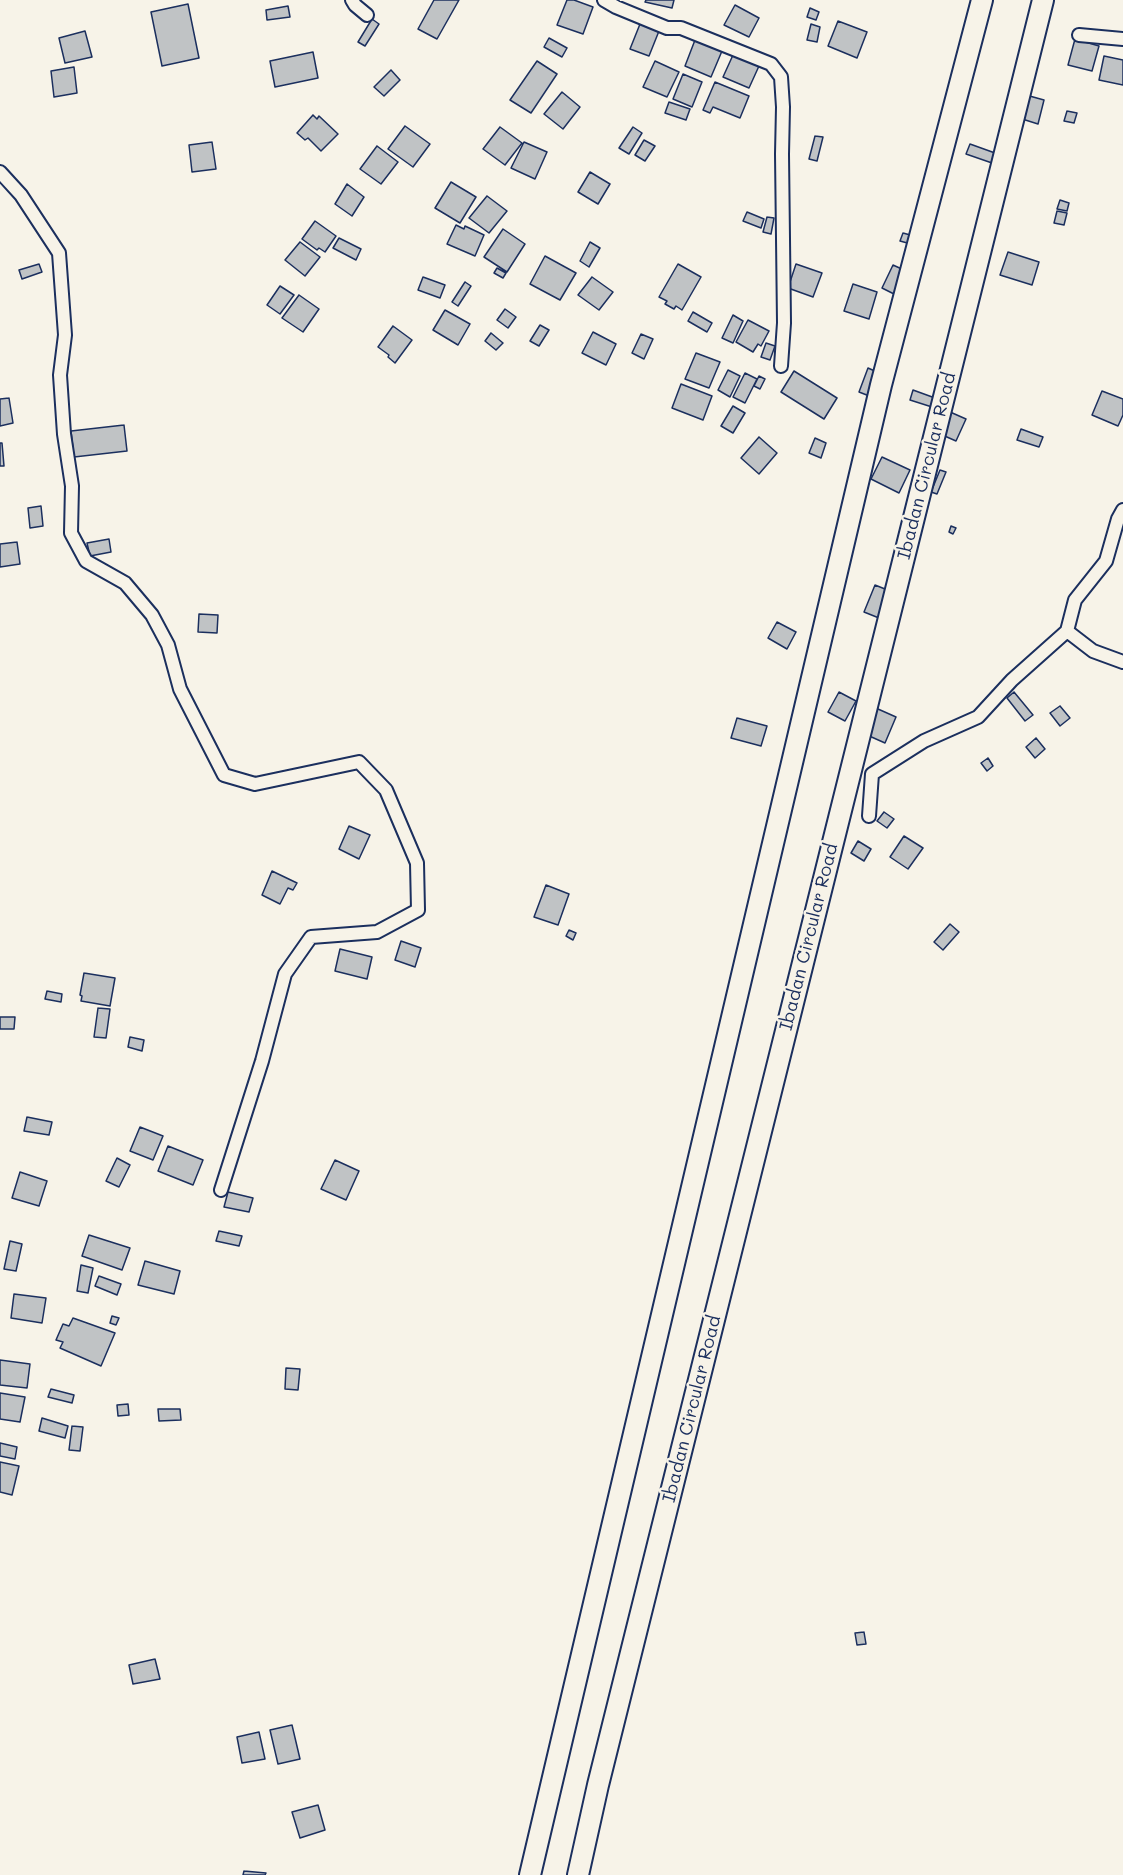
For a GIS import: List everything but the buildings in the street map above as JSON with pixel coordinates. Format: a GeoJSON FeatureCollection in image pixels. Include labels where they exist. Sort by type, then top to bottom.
{"type":"FeatureCollection","features":[{"type":"Feature","properties":{"kind":"highway"},"geometry":{"type":"LineString","coordinates":[[530,1875],[878,396],[982,0]]}},
{"type":"Feature","properties":{"kind":"highway","name":"Ibadan Circular Road"},"geometry":{"type":"LineString","coordinates":[[578,1875],[601,1773],[1043,0]]}},
{"type":"Feature","properties":{"kind":"street"},"geometry":{"type":"LineString","coordinates":[[352,0],[367,15]]}},
{"type":"Feature","properties":{"kind":"street"},"geometry":{"type":"LineString","coordinates":[[604,0],[667,28],[681,28],[771,64],[781,77],[784,323],[781,366]]}},
{"type":"Feature","properties":{"kind":"street"},"geometry":{"type":"LineString","coordinates":[[1079,35],[1123,39]]}},
{"type":"Feature","properties":{"kind":"street"},"geometry":{"type":"LineString","coordinates":[[0,172],[21,195],[58,253],[65,334],[60,375],[64,434],[72,486],[71,533],[86,561],[125,583],[152,615],[168,645],[180,689],[224,775],[255,784],[359,762],[386,790],[417,864],[418,910],[377,932],[310,937],[285,974],[262,1061],[222,1190]]}},
{"type":"Feature","properties":{"kind":"street"},"geometry":{"type":"LineString","coordinates":[[869,816],[872,774],[924,741],[978,717],[1012,680],[1067,631],[1075,600],[1106,561],[1118,519],[1123,510]]}},
{"type":"Feature","properties":{"kind":"street"},"geometry":{"type":"LineString","coordinates":[[1067,631],[1093,651],[1123,662]]}}]}
